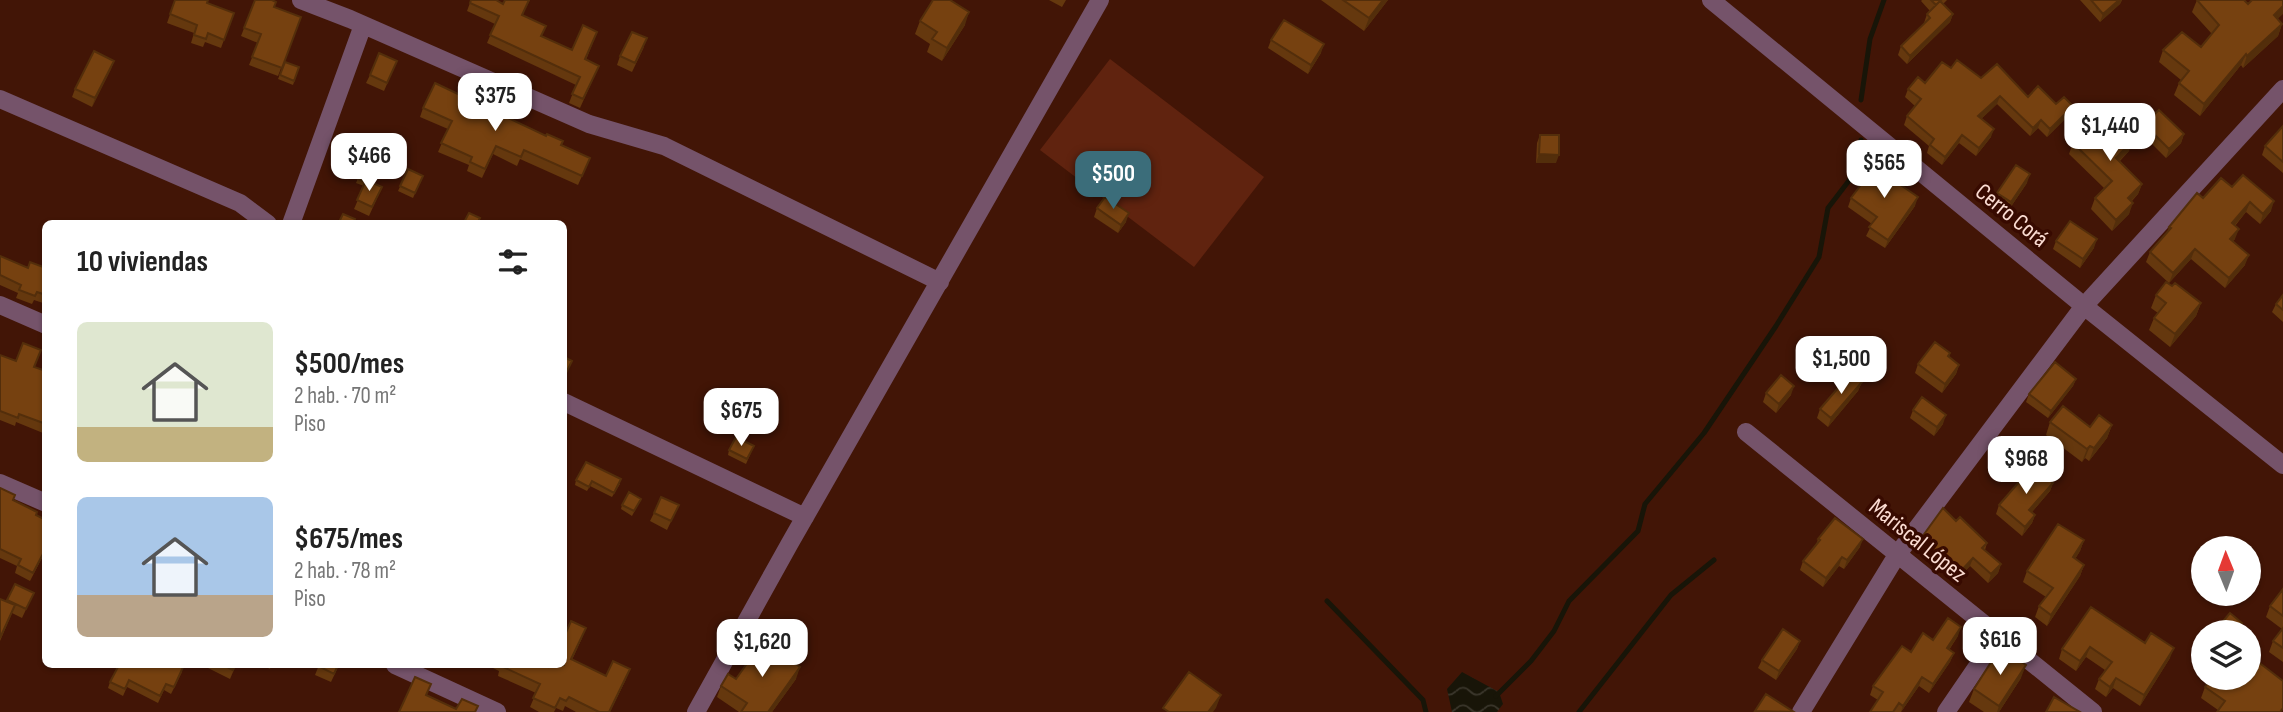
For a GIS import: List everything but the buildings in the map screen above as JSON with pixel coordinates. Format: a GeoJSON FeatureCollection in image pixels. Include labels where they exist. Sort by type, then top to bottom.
{"type":"FeatureCollection","features":[{"type":"Feature","properties":{"kind":"street"},"geometry":{"type":"LineString","coordinates":[[301,0],[589,124],[664,146],[940,282]]}},
{"type":"Feature","properties":{"kind":"street"},"geometry":{"type":"LineString","coordinates":[[696,712],[1100,0]]}},
{"type":"Feature","properties":{"kind":"street","name":"Cerro Corá"},"geometry":{"type":"LineString","coordinates":[[1711,0],[2084,306],[2283,465]]}},
{"type":"Feature","properties":{"kind":"street"},"geometry":{"type":"LineString","coordinates":[[292,220],[363,25]]}},
{"type":"Feature","properties":{"kind":"street"},"geometry":{"type":"LineString","coordinates":[[1801,712],[1897,555],[2084,306],[2283,89]]}},
{"type":"Feature","properties":{"kind":"street"},"geometry":{"type":"LineString","coordinates":[[0,99],[240,203],[263,220]]}},
{"type":"Feature","properties":{"kind":"street"},"geometry":{"type":"LineString","coordinates":[[0,305],[42,323]]}},
{"type":"Feature","properties":{"kind":"street"},"geometry":{"type":"LineString","coordinates":[[567,403],[805,517]]}},
{"type":"Feature","properties":{"kind":"street","name":"Mariscal López"},"geometry":{"type":"LineString","coordinates":[[1746,432],[2093,712]]}},
{"type":"Feature","properties":{"kind":"street"},"geometry":{"type":"LineString","coordinates":[[0,482],[42,501]]}},
{"type":"Feature","properties":{"kind":"street"},"geometry":{"type":"LineString","coordinates":[[1946,712],[1998,636]]}},
{"type":"Feature","properties":{"kind":"street"},"geometry":{"type":"LineString","coordinates":[[401,668],[496,712]]}},
{"type":"Feature","properties":{"kind":"shaded area"},"geometry":{"type":"Polygon","coordinates":[[[1110,59],[1264,177],[1194,267],[1040,150],[1110,59]]]}},
{"type":"Feature","properties":{"kind":"water"},"geometry":{"type":"Polygon","coordinates":[[[1462,672],[1499,692],[1503,704],[1497,712],[1452,712],[1447,689],[1462,672]]]}},
{"type":"Feature","properties":{"kind":"waterway"},"geometry":{"type":"LineString","coordinates":[[1861,100],[1870,39],[1884,0]]}},
{"type":"Feature","properties":{"kind":"waterway"},"geometry":{"type":"LineString","coordinates":[[1496,696],[1531,661],[1554,631],[1569,601],[1638,531],[1645,504],[1704,433],[1776,326],[1819,257],[1828,208],[1851,178],[1861,140]]}},
{"type":"Feature","properties":{"kind":"waterway"},"geometry":{"type":"LineString","coordinates":[[1579,712],[1671,595],[1714,560]]}},
{"type":"Feature","properties":{"kind":"waterway"},"geometry":{"type":"LineString","coordinates":[[1327,601],[1423,700],[1426,712]]}}]}
